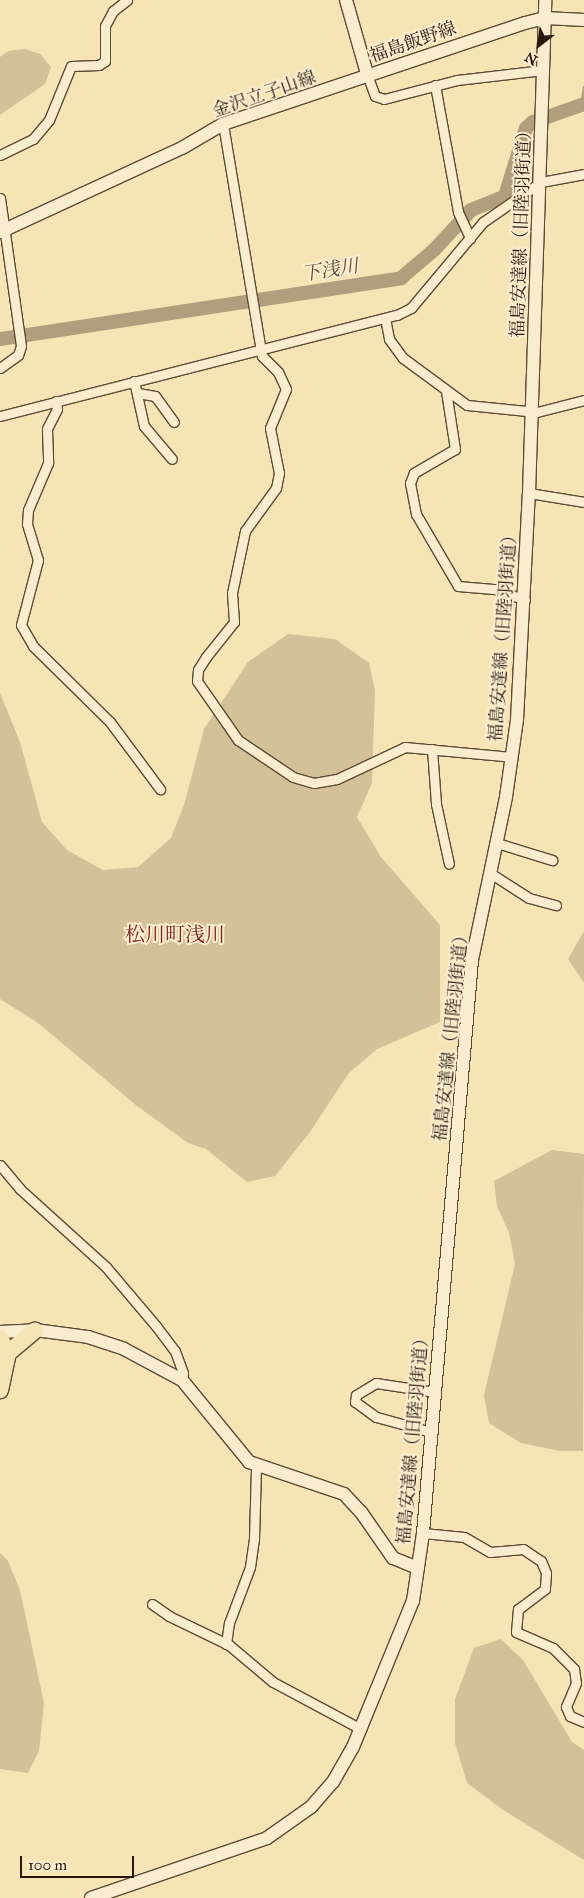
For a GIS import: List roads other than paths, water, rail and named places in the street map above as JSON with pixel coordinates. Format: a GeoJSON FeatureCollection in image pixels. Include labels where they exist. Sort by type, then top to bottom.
{"type":"FeatureCollection","features":[{"type":"Feature","properties":{"kind":"highway"},"geometry":{"type":"LineString","coordinates":[[0,1390],[8,1353],[35,1330]]}},
{"type":"Feature","properties":{"kind":"highway"},"geometry":{"type":"LineString","coordinates":[[0,1338],[8,1353]]}},
{"type":"Feature","properties":{"kind":"main road","name":"福島飯野線"},"geometry":{"type":"LineString","coordinates":[[346,0],[368,76],[545,18]]}},
{"type":"Feature","properties":{"kind":"main road","name":"福島安達線（旧陸羽街道）"},"geometry":{"type":"LineString","coordinates":[[91,1898],[248,1845],[284,1829],[311,1807],[333,1782],[361,1729],[409,1616],[423,1533],[472,960],[497,843],[512,757],[525,600],[530,493],[531,412],[541,182],[545,0]]}},
{"type":"Feature","properties":{"kind":"main road"},"geometry":{"type":"LineString","coordinates":[[545,18],[584,20]]}},
{"type":"Feature","properties":{"kind":"main road","name":"金沢立子山線"},"geometry":{"type":"LineString","coordinates":[[2,232],[182,148],[222,124],[368,76]]}},
{"type":"Feature","properties":{"kind":"main road"},"geometry":{"type":"LineString","coordinates":[[0,1332],[35,1330],[88,1337],[124,1349],[182,1380],[229,1439],[256,1466],[344,1494],[354,1502],[394,1558],[418,1568]]}},
{"type":"Feature","properties":{"kind":"street"},"geometry":{"type":"LineString","coordinates":[[0,155],[33,139],[49,120],[71,66],[99,64],[105,60],[105,26],[113,11],[127,0]]}},
{"type":"Feature","properties":{"kind":"street"},"geometry":{"type":"LineString","coordinates":[[368,76],[375,96],[384,99],[435,85],[544,70]]}},
{"type":"Feature","properties":{"kind":"street"},"geometry":{"type":"LineString","coordinates":[[435,85],[458,212],[470,238]]}},
{"type":"Feature","properties":{"kind":"street"},"geometry":{"type":"LineString","coordinates":[[222,124],[252,310],[263,348],[262,356],[278,372],[286,389],[270,428],[279,473],[276,488],[245,531],[232,593],[234,622],[198,670],[197,681],[238,740],[293,777],[314,783],[337,779],[405,747],[512,757]]}},
{"type":"Feature","properties":{"kind":"street"},"geometry":{"type":"LineString","coordinates":[[0,416],[385,318],[412,308],[482,222],[541,182],[584,174]]}},
{"type":"Feature","properties":{"kind":"street"},"geometry":{"type":"LineString","coordinates":[[0,198],[2,232],[21,346],[18,355],[0,368]]}},
{"type":"Feature","properties":{"kind":"street"},"geometry":{"type":"LineString","coordinates":[[385,318],[389,339],[403,358],[446,391],[476,408],[531,412],[584,400]]}},
{"type":"Feature","properties":{"kind":"street"},"geometry":{"type":"LineString","coordinates":[[134,381],[144,426],[172,459]]}},
{"type":"Feature","properties":{"kind":"street"},"geometry":{"type":"LineString","coordinates":[[446,391],[455,449],[414,473],[410,483],[416,514],[458,586],[496,589],[525,600]]}},
{"type":"Feature","properties":{"kind":"street"},"geometry":{"type":"LineString","coordinates":[[138,393],[154,396],[174,422]]}},
{"type":"Feature","properties":{"kind":"street"},"geometry":{"type":"LineString","coordinates":[[56,401],[57,409],[47,429],[48,462],[28,510],[27,524],[38,560],[21,625],[33,646],[110,722],[160,789]]}},
{"type":"Feature","properties":{"kind":"street"},"geometry":{"type":"LineString","coordinates":[[530,493],[584,502]]}},
{"type":"Feature","properties":{"kind":"street"},"geometry":{"type":"LineString","coordinates":[[432,749],[436,804],[449,864]]}},
{"type":"Feature","properties":{"kind":"street"},"geometry":{"type":"LineString","coordinates":[[497,843],[552,860]]}},
{"type":"Feature","properties":{"kind":"street"},"geometry":{"type":"LineString","coordinates":[[490,873],[529,898],[556,905]]}},
{"type":"Feature","properties":{"kind":"street"},"geometry":{"type":"LineString","coordinates":[[0,1165],[20,1189],[106,1267],[156,1326],[175,1351],[183,1373],[182,1380]]}},
{"type":"Feature","properties":{"kind":"street"},"geometry":{"type":"LineString","coordinates":[[431,1432],[376,1417],[355,1402],[356,1395],[376,1383],[435,1392]]}},
{"type":"Feature","properties":{"kind":"street"},"geometry":{"type":"LineString","coordinates":[[226,1644],[230,1623],[250,1567],[254,1539],[256,1466]]}},
{"type":"Feature","properties":{"kind":"street"},"geometry":{"type":"LineString","coordinates":[[423,1533],[464,1537],[490,1552],[523,1549],[541,1561],[546,1573],[545,1589],[518,1609],[516,1632],[553,1648],[574,1669],[576,1683],[566,1707],[570,1716],[584,1722]]}},
{"type":"Feature","properties":{"kind":"street"},"geometry":{"type":"LineString","coordinates":[[152,1604],[169,1616],[226,1644],[273,1682],[361,1729]]}},
{"type":"Feature","properties":{"kind":"waterway"},"geometry":{"type":"LineString","coordinates":[[581,105],[584,87]]}},
{"type":"Feature","properties":{"kind":"waterway","name":"下浅川"},"geometry":{"type":"LineString","coordinates":[[0,339],[401,278],[434,250],[471,210],[505,196],[526,128],[533,122],[584,104]]}},
{"type":"Feature","properties":{"kind":"district","name":"松川町浅川"},"geometry":{"type":"Point","coordinates":[175,934]}}]}
